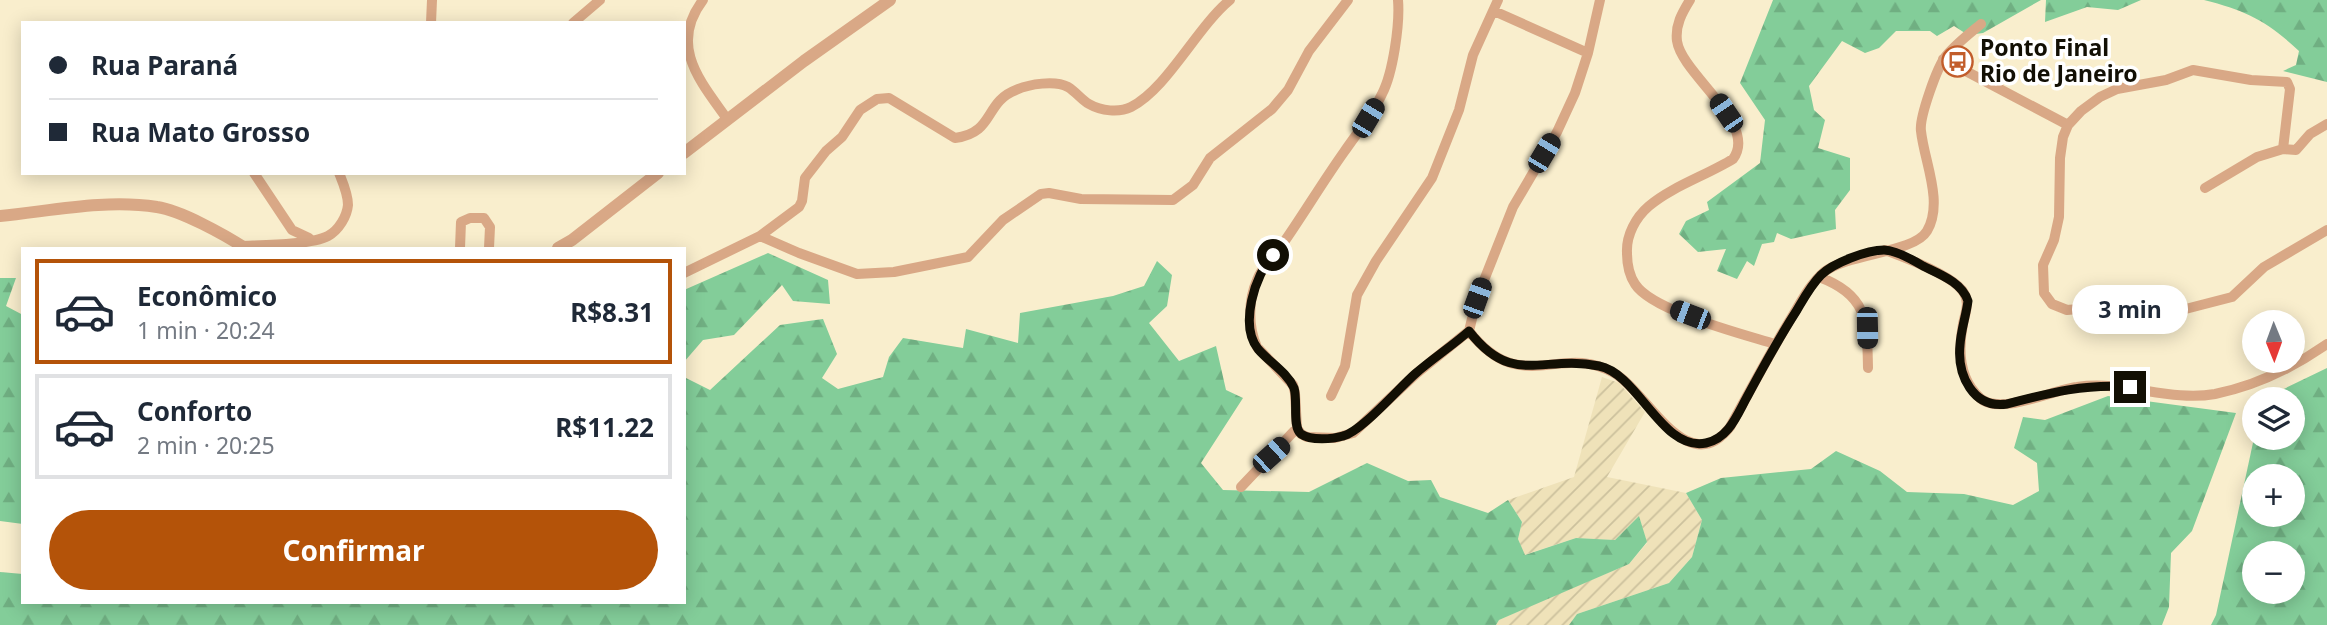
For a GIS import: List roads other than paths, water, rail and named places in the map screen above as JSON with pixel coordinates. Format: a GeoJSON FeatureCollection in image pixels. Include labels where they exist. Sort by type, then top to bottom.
{"type":"FeatureCollection","features":[{"type":"Feature","properties":{"kind":"street"},"geometry":{"type":"LineString","coordinates":[[431,21],[432,0]]}},
{"type":"Feature","properties":{"kind":"street"},"geometry":{"type":"LineString","coordinates":[[575,21],[600,0]]}},
{"type":"Feature","properties":{"kind":"street"},"geometry":{"type":"LineString","coordinates":[[703,0],[691,24],[689,40],[692,68],[727,119]]}},
{"type":"Feature","properties":{"kind":"street"},"geometry":{"type":"LineString","coordinates":[[686,151],[890,0]]}},
{"type":"Feature","properties":{"kind":"street"},"geometry":{"type":"LineString","coordinates":[[686,272],[760,236],[799,207],[805,178],[826,151],[842,137],[860,110],[877,99],[889,97],[956,138],[979,130],[1001,99],[1016,90],[1032,86],[1055,83],[1068,87],[1091,105],[1119,110],[1132,107],[1147,94],[1230,0]]}},
{"type":"Feature","properties":{"kind":"street"},"geometry":{"type":"LineString","coordinates":[[760,236],[857,274],[894,272],[968,257],[1003,220],[1041,194],[1081,199],[1173,200],[1193,185],[1210,158],[1272,109],[1288,89],[1309,51],[1348,0]]}},
{"type":"Feature","properties":{"kind":"street"},"geometry":{"type":"LineString","coordinates":[[1398,0],[1392,58],[1383,93],[1301,213],[1282,246],[1265,264],[1253,292],[1250,314],[1254,342],[1293,385],[1297,428],[1301,434],[1307,436],[1319,438],[1353,433],[1416,373],[1469,331],[1481,288],[1513,207],[1566,114],[1588,53],[1600,0]]}},
{"type":"Feature","properties":{"kind":"street"},"geometry":{"type":"LineString","coordinates":[[1690,0],[1677,25],[1679,50],[1734,127],[1739,146],[1733,159],[1656,201],[1639,216],[1627,246],[1629,269],[1635,285],[1665,306],[1776,344]]}},
{"type":"Feature","properties":{"kind":"street"},"geometry":{"type":"LineString","coordinates":[[1331,396],[1345,366],[1357,295],[1376,261],[1432,178],[1459,110],[1473,55],[1496,6],[1588,53]]}},
{"type":"Feature","properties":{"kind":"street"},"geometry":{"type":"LineString","coordinates":[[1469,331],[1496,359],[1511,365],[1587,365],[1610,370],[1620,376],[1676,435],[1698,444],[1715,440],[1727,432],[1776,344],[1819,277],[1836,264],[1906,244],[1923,236],[1932,216],[1932,192],[1920,118],[1943,59],[1981,24]]}},
{"type":"Feature","properties":{"kind":"street"},"geometry":{"type":"LineString","coordinates":[[1943,59],[2068,125]]}},
{"type":"Feature","properties":{"kind":"street"},"geometry":{"type":"LineString","coordinates":[[2283,149],[2290,89],[2282,80],[2251,80],[2193,71],[2166,80],[2117,89],[2091,102],[2068,125],[2063,137],[2058,226],[2043,272],[2044,293],[2052,304],[2067,310],[2101,307],[2161,314],[2222,301],[2240,292],[2263,267],[2327,230]]}},
{"type":"Feature","properties":{"kind":"street"},"geometry":{"type":"LineString","coordinates":[[2205,188],[2257,157],[2283,149],[2295,150],[2310,134],[2327,124]]}},
{"type":"Feature","properties":{"kind":"street"},"geometry":{"type":"LineString","coordinates":[[255,175],[292,230],[315,240]]}},
{"type":"Feature","properties":{"kind":"street"},"geometry":{"type":"LineString","coordinates":[[0,216],[101,205],[160,207],[183,215],[243,247],[315,240],[327,237],[337,230],[345,217],[347,194],[340,175]]}},
{"type":"Feature","properties":{"kind":"street"},"geometry":{"type":"LineString","coordinates":[[560,247],[655,175]]}},
{"type":"Feature","properties":{"kind":"street"},"geometry":{"type":"LineString","coordinates":[[460,247],[461,222],[470,218],[484,218],[489,227],[489,247]]}},
{"type":"Feature","properties":{"kind":"street"},"geometry":{"type":"LineString","coordinates":[[1885,250],[1921,264],[1961,288],[1966,295],[1968,301],[1960,359],[1968,384],[1977,396],[1991,405],[2007,404],[2076,387],[2105,384],[2162,393],[2212,394],[2263,379],[2327,344]]}},
{"type":"Feature","properties":{"kind":"street"},"geometry":{"type":"LineString","coordinates":[[1819,277],[1838,284],[1851,294],[1859,305],[1867,328],[1868,368]]}},
{"type":"Feature","properties":{"kind":"street"},"geometry":{"type":"LineString","coordinates":[[1241,487],[1297,428]]}},
{"type":"Feature","properties":{"kind":"place","name":"Ponto Final Rio de Janeiro"},"geometry":{"type":"Point","coordinates":[1957,61]}}]}
